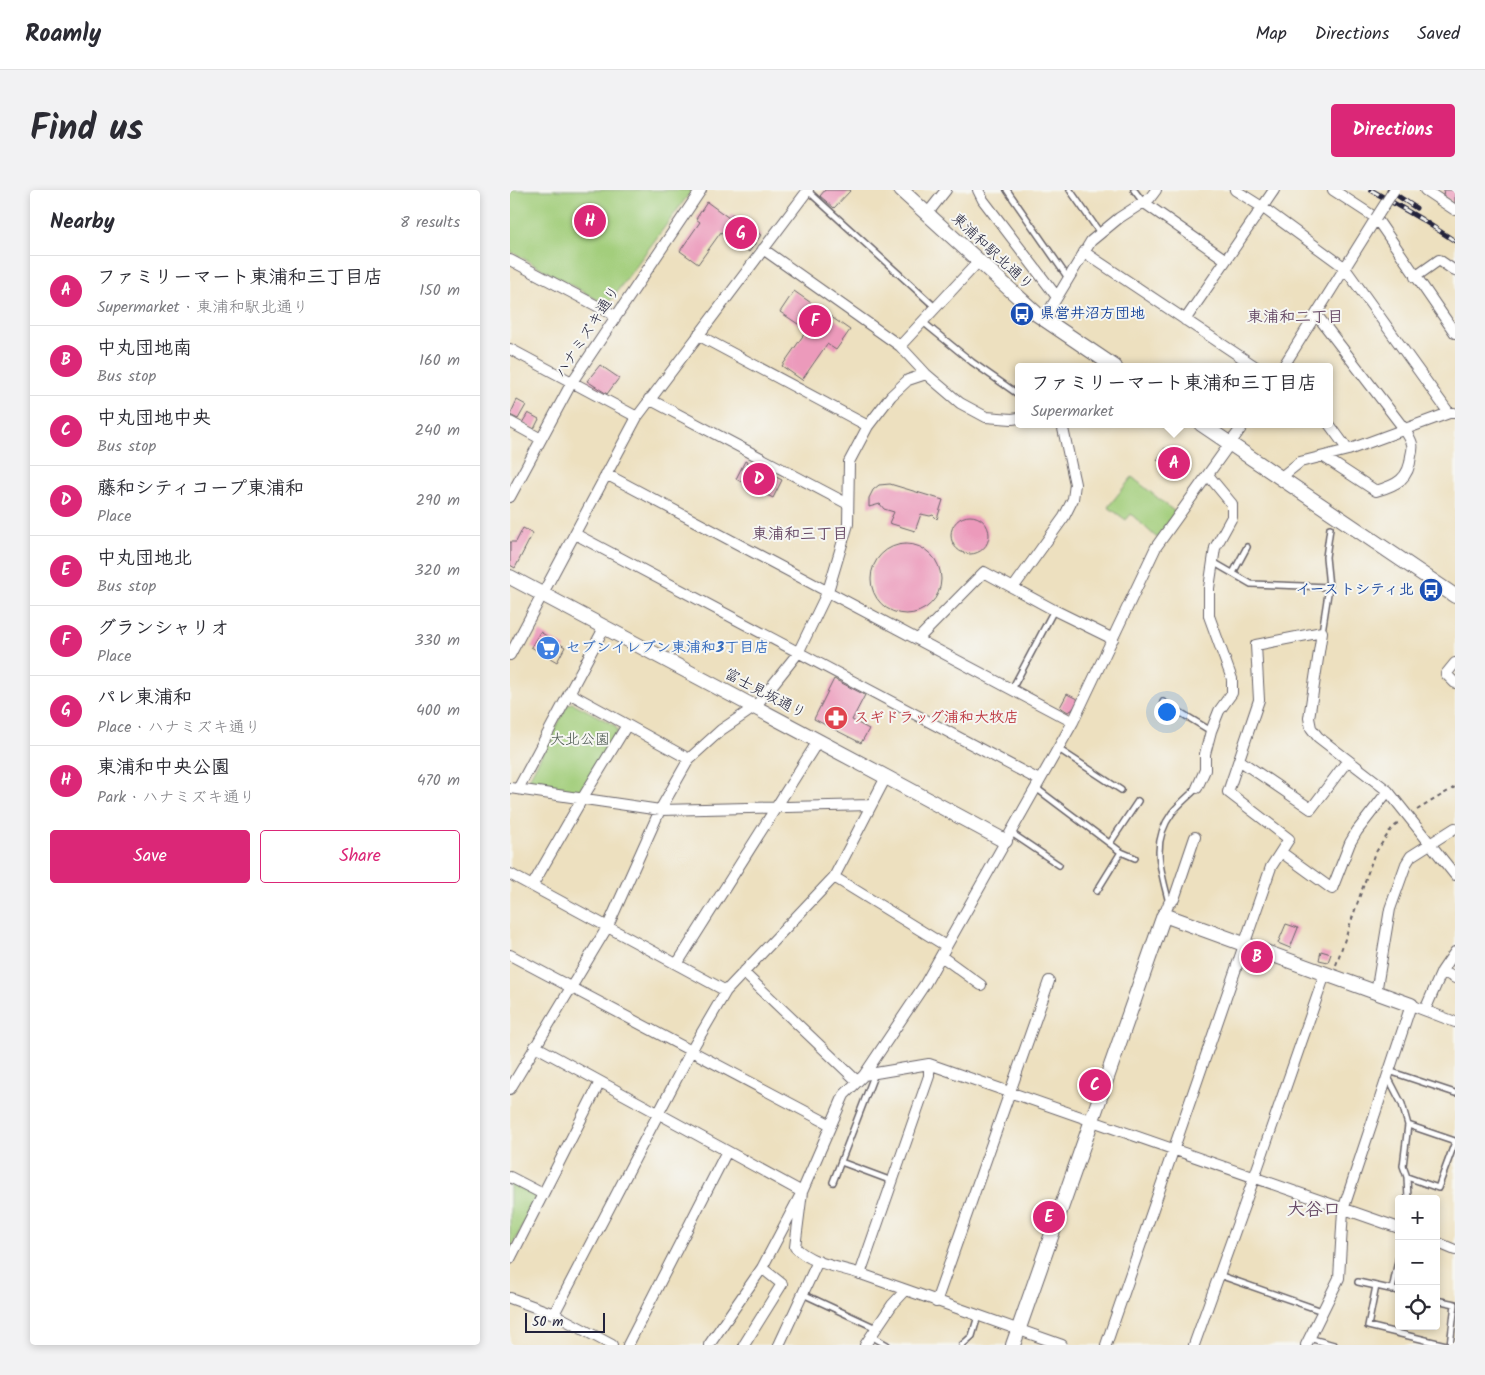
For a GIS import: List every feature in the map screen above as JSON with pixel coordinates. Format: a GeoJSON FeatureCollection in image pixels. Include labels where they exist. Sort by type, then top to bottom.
{"type":"FeatureCollection","features":[{"type":"Feature","properties":{"kind":"street","name":"ハナミズキ通り"},"geometry":{"type":"LineString","coordinates":[[510,497],[572,382],[701,190]]}},
{"type":"Feature","properties":{"kind":"street"},"geometry":{"type":"LineString","coordinates":[[510,655],[636,417],[808,190]]}},
{"type":"Feature","properties":{"kind":"street","name":"東浦和駅北通り"},"geometry":{"type":"LineString","coordinates":[[901,190],[1044,320],[1104,363]]}},
{"type":"Feature","properties":{"kind":"street"},"geometry":{"type":"LineString","coordinates":[[927,214],[946,190]]}},
{"type":"Feature","properties":{"kind":"street"},"geometry":{"type":"LineString","coordinates":[[978,190],[983,200],[1057,297]]}},
{"type":"Feature","properties":{"kind":"street"},"geometry":{"type":"LineString","coordinates":[[1044,320],[1091,241],[1119,218],[1150,198],[1156,190]]}},
{"type":"Feature","properties":{"kind":"street"},"geometry":{"type":"LineString","coordinates":[[1235,190],[1262,207],[1344,267],[1452,413],[1348,450],[1300,462],[1280,478]]}},
{"type":"Feature","properties":{"kind":"street"},"geometry":{"type":"LineString","coordinates":[[1185,320],[1274,190]]}},
{"type":"Feature","properties":{"kind":"street"},"geometry":{"type":"LineString","coordinates":[[1333,190],[1376,218],[1455,333]]}},
{"type":"Feature","properties":{"kind":"street"},"geometry":{"type":"LineString","coordinates":[[1287,363],[1344,267],[1394,190]]}},
{"type":"Feature","properties":{"kind":"street"},"geometry":{"type":"LineString","coordinates":[[1425,190],[1455,210]]}},
{"type":"Feature","properties":{"kind":"street"},"geometry":{"type":"LineString","coordinates":[[1143,202],[1226,260]]}},
{"type":"Feature","properties":{"kind":"street"},"geometry":{"type":"LineString","coordinates":[[762,249],[900,346],[926,374],[960,403],[986,417],[1015,419]]}},
{"type":"Feature","properties":{"kind":"street"},"geometry":{"type":"LineString","coordinates":[[1084,252],[1250,363]]}},
{"type":"Feature","properties":{"kind":"street"},"geometry":{"type":"LineString","coordinates":[[510,260],[616,316]]}},
{"type":"Feature","properties":{"kind":"street"},"geometry":{"type":"LineString","coordinates":[[1415,277],[1439,260],[1455,271]]}},
{"type":"Feature","properties":{"kind":"street"},"geometry":{"type":"LineString","coordinates":[[900,346],[979,261]]}},
{"type":"Feature","properties":{"kind":"street"},"geometry":{"type":"LineString","coordinates":[[1316,314],[1405,430],[1412,444],[1410,466],[1407,474],[1390,487],[1376,491],[1324,456]]}},
{"type":"Feature","properties":{"kind":"street"},"geometry":{"type":"LineString","coordinates":[[698,335],[868,426]]}},
{"type":"Feature","properties":{"kind":"street"},"geometry":{"type":"LineString","coordinates":[[510,349],[636,417]]}},
{"type":"Feature","properties":{"kind":"street"},"geometry":{"type":"LineString","coordinates":[[510,1089],[608,926],[660,810],[689,759],[721,730],[755,707],[798,653],[828,591],[848,524],[849,462],[868,426],[891,396],[908,380],[926,374]]}},
{"type":"Feature","properties":{"kind":"street"},"geometry":{"type":"LineString","coordinates":[[649,399],[848,504]]}},
{"type":"Feature","properties":{"kind":"street"},"geometry":{"type":"LineString","coordinates":[[510,422],[541,439]]}},
{"type":"Feature","properties":{"kind":"street"},"geometry":{"type":"LineString","coordinates":[[1013,588],[1064,516],[1073,499],[1075,484],[1063,428]]}},
{"type":"Feature","properties":{"kind":"street"},"geometry":{"type":"LineString","coordinates":[[1207,428],[1455,596]]}},
{"type":"Feature","properties":{"kind":"street"},"geometry":{"type":"LineString","coordinates":[[709,1345],[762,1268],[802,1192],[844,1095],[861,1078],[925,984],[1073,722],[1156,547],[1241,428]]}},
{"type":"Feature","properties":{"kind":"street"},"geometry":{"type":"LineString","coordinates":[[1332,428],[1348,450]]}},
{"type":"Feature","properties":{"kind":"street"},"geometry":{"type":"LineString","coordinates":[[606,474],[1073,722]]}},
{"type":"Feature","properties":{"kind":"street"},"geometry":{"type":"LineString","coordinates":[[1197,788],[1205,770],[1205,754],[1211,732],[1219,711],[1232,693],[1232,679],[1209,616],[1209,588],[1215,548],[1232,517],[1232,504],[1208,475]]}},
{"type":"Feature","properties":{"kind":"street"},"geometry":{"type":"LineString","coordinates":[[575,534],[1037,784]]}},
{"type":"Feature","properties":{"kind":"street"},"geometry":{"type":"LineString","coordinates":[[918,639],[984,572],[1112,639]]}},
{"type":"Feature","properties":{"kind":"street","name":"富士見坂通り"},"geometry":{"type":"LineString","coordinates":[[510,577],[818,741],[1007,837]]}},
{"type":"Feature","properties":{"kind":"street"},"geometry":{"type":"LineString","coordinates":[[604,628],[514,788],[660,810],[872,805]]}},
{"type":"Feature","properties":{"kind":"street"},"geometry":{"type":"LineString","coordinates":[[1106,1345],[1272,867],[1289,839],[1228,792],[1259,700],[1256,645],[1322,632],[1309,718],[1311,728],[1318,737],[1388,791],[1455,875]]}},
{"type":"Feature","properties":{"kind":"street"},"geometry":{"type":"LineString","coordinates":[[1455,663],[1446,674],[1455,683]]}},
{"type":"Feature","properties":{"kind":"street"},"geometry":{"type":"LineString","coordinates":[[569,693],[689,759]]}},
{"type":"Feature","properties":{"kind":"street"},"geometry":{"type":"LineString","coordinates":[[532,886],[627,725]]}},
{"type":"Feature","properties":{"kind":"street"},"geometry":{"type":"LineString","coordinates":[[677,964],[818,741]]}},
{"type":"Feature","properties":{"kind":"street"},"geometry":{"type":"LineString","coordinates":[[1239,760],[1311,809],[1348,760]]}},
{"type":"Feature","properties":{"kind":"street"},"geometry":{"type":"LineString","coordinates":[[554,1314],[691,1050],[726,991],[834,877],[886,776]]}},
{"type":"Feature","properties":{"kind":"street"},"geometry":{"type":"LineString","coordinates":[[1281,852],[1332,889],[1350,843],[1388,791]]}},
{"type":"Feature","properties":{"kind":"street"},"geometry":{"type":"LineString","coordinates":[[1376,992],[1390,909],[1406,864],[1411,856],[1455,828]]}},
{"type":"Feature","properties":{"kind":"street"},"geometry":{"type":"LineString","coordinates":[[1013,1345],[1166,909],[1174,899],[1195,837]]}},
{"type":"Feature","properties":{"kind":"street"},"geometry":{"type":"LineString","coordinates":[[510,874],[726,991]]}},
{"type":"Feature","properties":{"kind":"street"},"geometry":{"type":"LineString","coordinates":[[834,877],[946,946]]}},
{"type":"Feature","properties":{"kind":"street"},"geometry":{"type":"LineString","coordinates":[[1166,909],[1244,945],[1455,1022]]}},
{"type":"Feature","properties":{"kind":"street"},"geometry":{"type":"LineString","coordinates":[[1425,1010],[1442,971],[1455,952]]}},
{"type":"Feature","properties":{"kind":"street"},"geometry":{"type":"LineString","coordinates":[[510,955],[831,1125]]}},
{"type":"Feature","properties":{"kind":"street"},"geometry":{"type":"LineString","coordinates":[[941,956],[981,985]]}},
{"type":"Feature","properties":{"kind":"street"},"geometry":{"type":"LineString","coordinates":[[1442,971],[1455,978]]}},
{"type":"Feature","properties":{"kind":"street"},"geometry":{"type":"LineString","coordinates":[[743,972],[861,1078]]}},
{"type":"Feature","properties":{"kind":"street"},"geometry":{"type":"LineString","coordinates":[[1194,1345],[1329,976]]}},
{"type":"Feature","properties":{"kind":"street"},"geometry":{"type":"LineString","coordinates":[[936,1302],[1049,981]]}},
{"type":"Feature","properties":{"kind":"street"},"geometry":{"type":"LineString","coordinates":[[1307,1341],[1339,1278],[1343,1210],[1411,1005]]}},
{"type":"Feature","properties":{"kind":"street"},"geometry":{"type":"LineString","coordinates":[[535,1046],[802,1192]]}},
{"type":"Feature","properties":{"kind":"street"},"geometry":{"type":"LineString","coordinates":[[861,1078],[875,1073],[929,1064],[1395,1227]]}},
{"type":"Feature","properties":{"kind":"street"},"geometry":{"type":"LineString","coordinates":[[860,1274],[929,1076],[929,1064]]}},
{"type":"Feature","properties":{"kind":"street"},"geometry":{"type":"LineString","coordinates":[[510,1259],[600,1082]]}},
{"type":"Feature","properties":{"kind":"street"},"geometry":{"type":"LineString","coordinates":[[628,1345],[727,1151]]}},
{"type":"Feature","properties":{"kind":"street"},"geometry":{"type":"LineString","coordinates":[[510,1177],[543,1194]]}},
{"type":"Feature","properties":{"kind":"street"},"geometry":{"type":"LineString","coordinates":[[802,1192],[795,1247],[800,1252],[818,1261],[1062,1345]]}},
{"type":"Feature","properties":{"kind":"street"},"geometry":{"type":"LineString","coordinates":[[1440,1244],[1455,1250]]}},
{"type":"Feature","properties":{"kind":"street"},"geometry":{"type":"LineString","coordinates":[[779,1345],[818,1261]]}},
{"type":"Feature","properties":{"kind":"street"},"geometry":{"type":"LineString","coordinates":[[744,1345],[782,1284],[762,1268]]}},
{"type":"Feature","properties":{"kind":"street"},"geometry":{"type":"LineString","coordinates":[[870,1336],[892,1305],[905,1291]]}},
{"type":"Feature","properties":{"kind":"street"},"geometry":{"type":"LineString","coordinates":[[510,1298],[554,1314],[612,1345]]}},
{"type":"Feature","properties":{"kind":"lane"},"geometry":{"type":"LineString","coordinates":[[808,190],[935,308]]}},
{"type":"Feature","properties":{"kind":"lane"},"geometry":{"type":"LineString","coordinates":[[1007,190],[1068,278]]}},
{"type":"Feature","properties":{"kind":"lane"},"geometry":{"type":"LineString","coordinates":[[1070,190],[1100,233]]}},
{"type":"Feature","properties":{"kind":"lane"},"geometry":{"type":"LineString","coordinates":[[1134,190],[1143,202]]}},
{"type":"Feature","properties":{"kind":"lane"},"geometry":{"type":"LineString","coordinates":[[923,322],[972,362],[1015,392]]}},
{"type":"Feature","properties":{"kind":"lane"},"geometry":{"type":"LineString","coordinates":[[1322,632],[1329,587],[1326,557],[1330,528]]}},
{"type":"Feature","properties":{"kind":"lane"},"geometry":{"type":"LineString","coordinates":[[1233,573],[1247,547]]}},
{"type":"Feature","properties":{"kind":"lane"},"geometry":{"type":"LineString","coordinates":[[1213,561],[1251,584],[1329,587]]}},
{"type":"Feature","properties":{"kind":"lane"},"geometry":{"type":"LineString","coordinates":[[1012,689],[1054,610]]}},
{"type":"Feature","properties":{"kind":"lane"},"geometry":{"type":"LineString","coordinates":[[1164,702],[1211,732]]}},
{"type":"Feature","properties":{"kind":"lane"},"geometry":{"type":"LineString","coordinates":[[1057,748],[1121,790]]}},
{"type":"Feature","properties":{"kind":"lane"},"geometry":{"type":"LineString","coordinates":[[1037,784],[1121,852],[1136,858]]}},
{"type":"Feature","properties":{"kind":"lane"},"geometry":{"type":"LineString","coordinates":[[1166,909],[1158,846],[1162,830],[1172,812],[1197,788]]}},
{"type":"Feature","properties":{"kind":"lane"},"geometry":{"type":"LineString","coordinates":[[1110,843],[1138,801]]}},
{"type":"Feature","properties":{"kind":"lane"},"geometry":{"type":"LineString","coordinates":[[1007,837],[1059,865]]}},
{"type":"Feature","properties":{"kind":"lane"},"geometry":{"type":"LineString","coordinates":[[1097,891],[1121,852]]}},
{"type":"Feature","properties":{"kind":"lane"},"geometry":{"type":"LineString","coordinates":[[834,1182],[875,1073]]}},
{"type":"Feature","properties":{"kind":"lane"},"geometry":{"type":"LineString","coordinates":[[1388,1073],[1455,1093]]}},
{"type":"Feature","properties":{"kind":"lane"},"geometry":{"type":"LineString","coordinates":[[1388,1073],[1402,1104],[1408,1126],[1403,1166],[1407,1177],[1408,1195]]}},
{"type":"Feature","properties":{"kind":"lane"},"geometry":{"type":"LineString","coordinates":[[1407,1177],[1438,1188],[1455,1141],[1408,1126]]}},
{"type":"Feature","properties":{"kind":"lane"},"geometry":{"type":"LineString","coordinates":[[841,1162],[892,1181]]}},
{"type":"Feature","properties":{"kind":"lane"},"geometry":{"type":"LineString","coordinates":[[1219,1274],[1323,1311]]}},
{"type":"Feature","properties":{"kind":"lane"},"geometry":{"type":"LineString","coordinates":[[1392,1290],[1395,1275]]}},
{"type":"Feature","properties":{"kind":"lane"},"geometry":{"type":"LineString","coordinates":[[1358,1282],[1395,1290]]}},
{"type":"Feature","properties":{"kind":"lane"},"geometry":{"type":"LineString","coordinates":[[1376,1286],[1368,1326],[1446,1345]]}},
{"type":"Feature","properties":{"kind":"lane"},"geometry":{"type":"LineString","coordinates":[[803,1294],[886,1345]]}},
{"type":"Feature","properties":{"kind":"lane"},"geometry":{"type":"LineString","coordinates":[[1440,1301],[1455,1303],[1450,1345]]}},
{"type":"Feature","properties":{"kind":"lane"},"geometry":{"type":"LineString","coordinates":[[962,1345],[972,1336],[978,1316]]}},
{"type":"Feature","properties":{"kind":"lane"},"geometry":{"type":"LineString","coordinates":[[1307,1341],[1334,1345]]}},
{"type":"Feature","properties":{"kind":"path"},"geometry":{"type":"LineString","coordinates":[[1329,976],[1374,855],[1392,828],[1455,787]]}},
{"type":"Feature","properties":{"kind":"green space"},"geometry":{"type":"Polygon","coordinates":[[[510,190],[692,190],[607,305],[510,251],[510,190]]]}},
{"type":"Feature","properties":{"kind":"green space"},"geometry":{"type":"Polygon","coordinates":[[[1132,477],[1175,512],[1157,538],[1131,514],[1126,520],[1108,507],[1132,477]]]}},
{"type":"Feature","properties":{"kind":"green space","name":"大北公園"},"geometry":{"type":"Polygon","coordinates":[[[573,703],[614,725],[618,731],[581,793],[530,787],[527,783],[568,704],[573,703]]]}},
{"type":"Feature","properties":{"kind":"green space"},"geometry":{"type":"Polygon","coordinates":[[[510,1183],[533,1194],[536,1199],[510,1251],[510,1183]]]}},
{"type":"Feature","properties":{"kind":"building"},"geometry":{"type":"Polygon","coordinates":[[[825,190],[851,190],[834,208],[820,196],[825,190]]]}},
{"type":"Feature","properties":{"kind":"building"},"geometry":{"type":"Polygon","coordinates":[[[1444,190],[1455,190],[1455,204],[1443,195],[1444,190]]]}},
{"type":"Feature","properties":{"kind":"building"},"geometry":{"type":"Polygon","coordinates":[[[707,202],[729,218],[732,214],[761,235],[749,252],[721,232],[698,264],[680,251],[700,222],[696,219],[707,202]]]}},
{"type":"Feature","properties":{"kind":"building"},"geometry":{"type":"Polygon","coordinates":[[[794,291],[850,330],[836,350],[827,344],[802,380],[782,366],[807,330],[780,312],[794,291]]]}},
{"type":"Feature","properties":{"kind":"building"},"geometry":{"type":"Polygon","coordinates":[[[600,365],[619,378],[607,394],[587,381],[600,365]]]}},
{"type":"Feature","properties":{"kind":"building"},"geometry":{"type":"Polygon","coordinates":[[[517,400],[526,405],[518,419],[510,415],[517,400]]]}},
{"type":"Feature","properties":{"kind":"building"},"geometry":{"type":"Polygon","coordinates":[[[528,413],[539,419],[534,429],[522,423],[528,413]]]}},
{"type":"Feature","properties":{"kind":"building"},"geometry":{"type":"Polygon","coordinates":[[[1165,448],[1190,465],[1182,477],[1157,460],[1165,448]]]}},
{"type":"Feature","properties":{"kind":"building"},"geometry":{"type":"Polygon","coordinates":[[[745,461],[782,480],[773,498],[736,479],[745,461]]]}},
{"type":"Feature","properties":{"kind":"building"},"geometry":{"type":"Polygon","coordinates":[[[890,484],[943,500],[937,519],[933,515],[921,514],[915,531],[889,523],[894,512],[884,509],[880,504],[869,507],[869,498],[873,490],[879,485],[890,484]]]}},
{"type":"Feature","properties":{"kind":"building"},"geometry":{"type":"Polygon","coordinates":[[[970,516],[984,521],[989,535],[984,549],[970,554],[956,549],[951,535],[956,521],[970,516]]]}},
{"type":"Feature","properties":{"kind":"building"},"geometry":{"type":"Polygon","coordinates":[[[523,528],[533,533],[515,568],[510,565],[510,542],[516,542],[523,528]]]}},
{"type":"Feature","properties":{"kind":"building"},"geometry":{"type":"Polygon","coordinates":[[[906,544],[919,547],[931,554],[938,566],[941,579],[938,592],[931,604],[919,611],[906,614],[893,611],[881,604],[874,592],[871,579],[874,566],[881,554],[893,547],[906,544]]]}},
{"type":"Feature","properties":{"kind":"building"},"geometry":{"type":"Polygon","coordinates":[[[540,632],[565,647],[557,662],[531,647],[540,632]]]}},
{"type":"Feature","properties":{"kind":"building"},"geometry":{"type":"Polygon","coordinates":[[[834,679],[865,695],[852,720],[869,729],[861,743],[814,719],[834,679]]]}},
{"type":"Feature","properties":{"kind":"building"},"geometry":{"type":"Polygon","coordinates":[[[1067,694],[1079,700],[1072,710],[1068,712],[1060,707],[1067,694]]]}},
{"type":"Feature","properties":{"kind":"building"},"geometry":{"type":"Polygon","coordinates":[[[1286,924],[1298,928],[1290,948],[1278,943],[1286,924]]]}},
{"type":"Feature","properties":{"kind":"building"},"geometry":{"type":"Polygon","coordinates":[[[1321,951],[1331,954],[1328,962],[1319,960],[1321,951]]]}},
{"type":"Feature","properties":{"kind":"railway"},"geometry":{"type":"LineString","coordinates":[[1371,190],[1455,241]]}},
{"type":"Feature","properties":{"kind":"railway"},"geometry":{"type":"LineString","coordinates":[[1389,190],[1416,208]]}},
{"type":"Feature","properties":{"kind":"place","name":"東浦和中央公園"},"geometry":{"type":"Point","coordinates":[590,221]}},
{"type":"Feature","properties":{"kind":"place","name":"パレ東浦和"},"geometry":{"type":"Point","coordinates":[741,233]}},
{"type":"Feature","properties":{"kind":"place","name":"県営井沼方団地"},"geometry":{"type":"Point","coordinates":[1022,314]}},
{"type":"Feature","properties":{"kind":"place","name":"グランシャリオ"},"geometry":{"type":"Point","coordinates":[815,321]}},
{"type":"Feature","properties":{"kind":"place","name":"ファミリーマート東浦和三丁目店"},"geometry":{"type":"Point","coordinates":[1174,463]}},
{"type":"Feature","properties":{"kind":"place","name":"藤和シティコープ東浦和"},"geometry":{"type":"Point","coordinates":[759,479]}},
{"type":"Feature","properties":{"kind":"place","name":"イーストシティ北"},"geometry":{"type":"Point","coordinates":[1431,590]}},
{"type":"Feature","properties":{"kind":"place","name":"セブンイレブン東浦和3丁目店"},"geometry":{"type":"Point","coordinates":[548,648]}},
{"type":"Feature","properties":{"kind":"place","name":"スギドラッグ浦和大牧店"},"geometry":{"type":"Point","coordinates":[836,718]}},
{"type":"Feature","properties":{"kind":"place","name":"中丸団地南"},"geometry":{"type":"Point","coordinates":[1257,957]}},
{"type":"Feature","properties":{"kind":"place","name":"中丸団地中央"},"geometry":{"type":"Point","coordinates":[1095,1085]}},
{"type":"Feature","properties":{"kind":"place","name":"中丸団地北"},"geometry":{"type":"Point","coordinates":[1049,1217]}},
{"type":"Feature","properties":{"kind":"district","name":"東浦和二丁目"},"geometry":{"type":"Point","coordinates":[1295,317]}},
{"type":"Feature","properties":{"kind":"district","name":"東浦和三丁目"},"geometry":{"type":"Point","coordinates":[800,534]}},
{"type":"Feature","properties":{"kind":"district","name":"大谷口"},"geometry":{"type":"Point","coordinates":[1314,1210]}}]}
